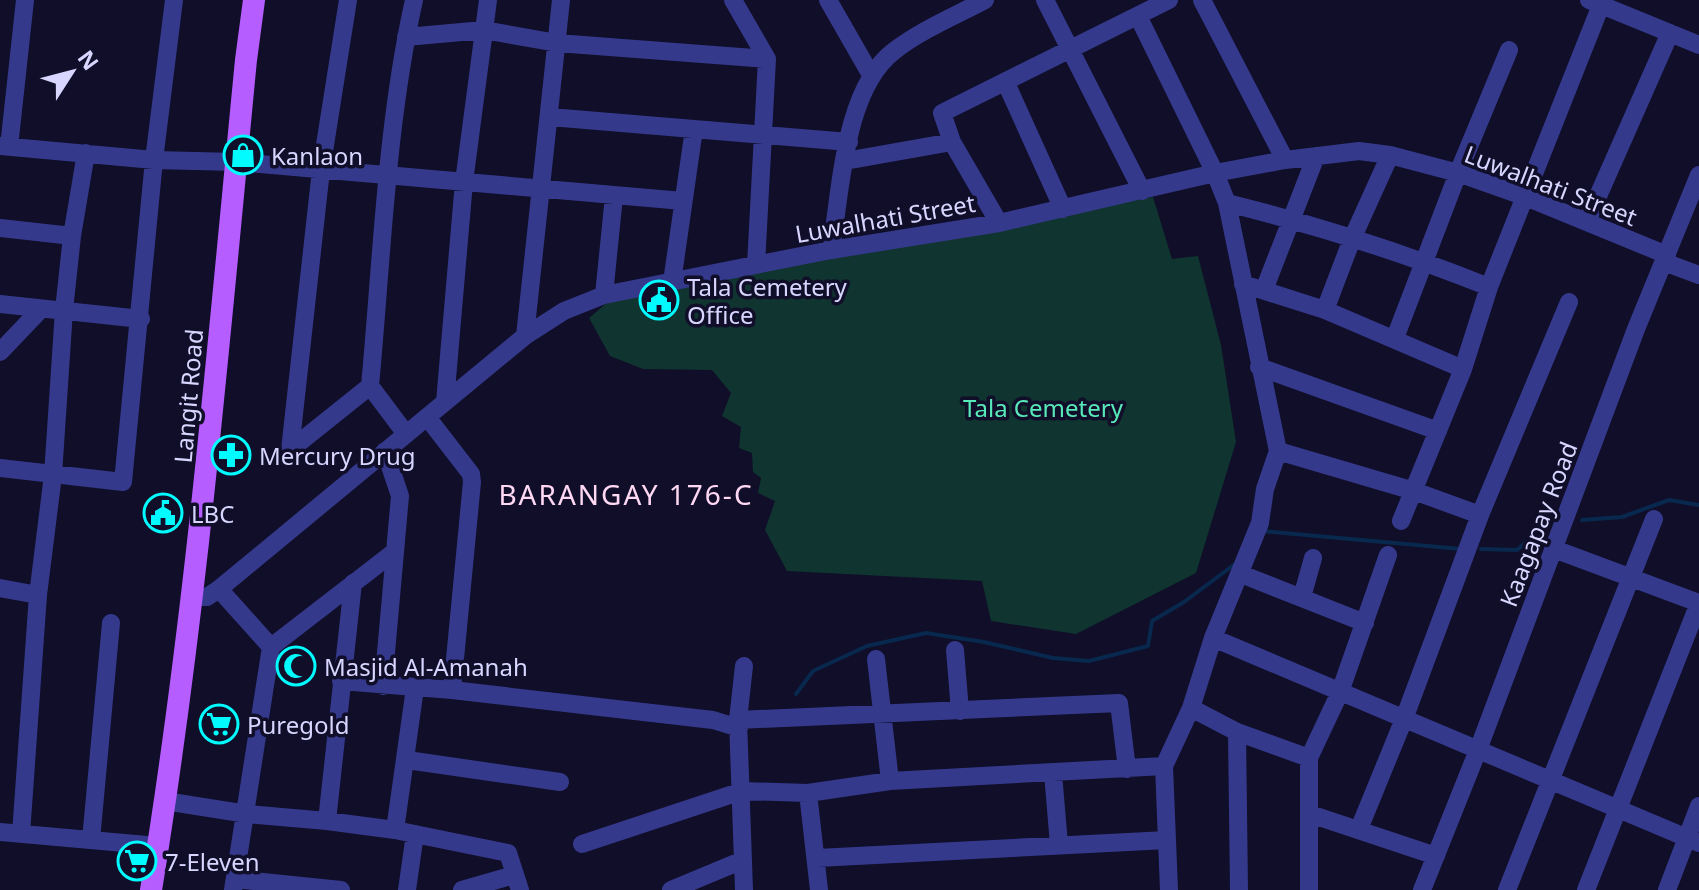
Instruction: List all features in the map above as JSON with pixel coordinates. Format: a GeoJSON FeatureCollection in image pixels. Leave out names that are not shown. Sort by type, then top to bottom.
{"type":"FeatureCollection","features":[{"type":"Feature","properties":{"kind":"main road","name":"Langit Road"},"geometry":{"type":"LineString","coordinates":[[151,890],[193,597],[254,0]]}},
{"type":"Feature","properties":{"kind":"street"},"geometry":{"type":"LineString","coordinates":[[25,0],[4,146],[154,160],[236,162],[683,201]]}},
{"type":"Feature","properties":{"kind":"street"},"geometry":{"type":"LineString","coordinates":[[0,468],[123,482],[154,160],[174,0]]}},
{"type":"Feature","properties":{"kind":"street"},"geometry":{"type":"LineString","coordinates":[[348,0],[321,170],[290,450],[370,386]]}},
{"type":"Feature","properties":{"kind":"street"},"geometry":{"type":"LineString","coordinates":[[406,434],[370,386],[389,176],[406,37],[414,0]]}},
{"type":"Feature","properties":{"kind":"street"},"geometry":{"type":"LineString","coordinates":[[445,402],[464,182],[488,0]]}},
{"type":"Feature","properties":{"kind":"street"},"geometry":{"type":"LineString","coordinates":[[525,336],[561,0]]}},
{"type":"Feature","properties":{"kind":"street"},"geometry":{"type":"LineString","coordinates":[[733,0],[767,59],[756,265]]}},
{"type":"Feature","properties":{"kind":"street"},"geometry":{"type":"LineString","coordinates":[[828,0],[871,75]]}},
{"type":"Feature","properties":{"kind":"street"},"geometry":{"type":"LineString","coordinates":[[831,250],[855,112],[871,75],[895,50],[985,0]]}},
{"type":"Feature","properties":{"kind":"street"},"geometry":{"type":"LineString","coordinates":[[1045,0],[1142,191]]}},
{"type":"Feature","properties":{"kind":"street"},"geometry":{"type":"LineString","coordinates":[[999,223],[952,142],[942,113],[1169,0]]}},
{"type":"Feature","properties":{"kind":"street"},"geometry":{"type":"LineString","coordinates":[[1202,0],[1285,160]]}},
{"type":"Feature","properties":{"kind":"street"},"geometry":{"type":"LineString","coordinates":[[1401,521],[1463,369],[1489,287],[1526,197],[1595,3],[1699,45]]}},
{"type":"Feature","properties":{"kind":"street"},"geometry":{"type":"LineString","coordinates":[[1138,16],[1227,203],[1278,451],[1265,489],[1260,523],[1213,638],[1191,708],[1164,766],[1169,890]]}},
{"type":"Feature","properties":{"kind":"street"},"geometry":{"type":"LineString","coordinates":[[406,37],[484,30],[557,43],[767,59]]}},
{"type":"Feature","properties":{"kind":"street"},"geometry":{"type":"LineString","coordinates":[[1587,221],[1670,33]]}},
{"type":"Feature","properties":{"kind":"street"},"geometry":{"type":"LineString","coordinates":[[1395,338],[1509,50]]}},
{"type":"Feature","properties":{"kind":"street"},"geometry":{"type":"LineString","coordinates":[[1006,83],[1063,209]]}},
{"type":"Feature","properties":{"kind":"street"},"geometry":{"type":"LineString","coordinates":[[550,117],[849,142]]}},
{"type":"Feature","properties":{"kind":"street"},"geometry":{"type":"LineString","coordinates":[[672,282],[694,129]]}},
{"type":"Feature","properties":{"kind":"street"},"geometry":{"type":"LineString","coordinates":[[845,161],[952,142]]}},
{"type":"Feature","properties":{"kind":"street","name":"Luwalhati Street"},"geometry":{"type":"LineString","coordinates":[[193,597],[207,597],[219,589],[525,336],[564,311],[604,295],[831,250],[999,223],[1215,173],[1359,151],[1390,155],[1458,173],[1526,197],[1587,221],[1699,275]]}},
{"type":"Feature","properties":{"kind":"street"},"geometry":{"type":"LineString","coordinates":[[21,834],[38,595],[53,475],[64,310],[86,153]]}},
{"type":"Feature","properties":{"kind":"street"},"geometry":{"type":"LineString","coordinates":[[1325,310],[1352,239],[1390,155]]}},
{"type":"Feature","properties":{"kind":"street"},"geometry":{"type":"LineString","coordinates":[[1264,290],[1316,156]]}},
{"type":"Feature","properties":{"kind":"street","name":"Kaagapay Road"},"geometry":{"type":"LineString","coordinates":[[1422,890],[1478,750],[1636,329],[1699,175]]}},
{"type":"Feature","properties":{"kind":"street"},"geometry":{"type":"LineString","coordinates":[[604,295],[614,196]]}},
{"type":"Feature","properties":{"kind":"street"},"geometry":{"type":"LineString","coordinates":[[1227,203],[1293,219],[1425,261],[1489,287]]}},
{"type":"Feature","properties":{"kind":"street"},"geometry":{"type":"LineString","coordinates":[[0,228],[72,236]]}},
{"type":"Feature","properties":{"kind":"street"},"geometry":{"type":"LineString","coordinates":[[1243,284],[1325,310],[1463,369]]}},
{"type":"Feature","properties":{"kind":"street"},"geometry":{"type":"LineString","coordinates":[[1359,829],[1404,719],[1480,515],[1569,302]]}},
{"type":"Feature","properties":{"kind":"street"},"geometry":{"type":"LineString","coordinates":[[0,304],[141,319]]}},
{"type":"Feature","properties":{"kind":"street"},"geometry":{"type":"LineString","coordinates":[[0,352],[41,309]]}},
{"type":"Feature","properties":{"kind":"street"},"geometry":{"type":"LineString","coordinates":[[1259,367],[1438,431]]}},
{"type":"Feature","properties":{"kind":"street"},"geometry":{"type":"LineString","coordinates":[[427,417],[471,474],[472,482],[452,690]]}},
{"type":"Feature","properties":{"kind":"street"},"geometry":{"type":"LineString","coordinates":[[383,686],[400,487],[385,451]]}},
{"type":"Feature","properties":{"kind":"street"},"geometry":{"type":"LineString","coordinates":[[1278,451],[1414,491],[1480,515]]}},
{"type":"Feature","properties":{"kind":"street"},"geometry":{"type":"LineString","coordinates":[[1507,890],[1654,519]]}},
{"type":"Feature","properties":{"kind":"street"},"geometry":{"type":"LineString","coordinates":[[1554,549],[1699,603],[1586,890]]}},
{"type":"Feature","properties":{"kind":"street"},"geometry":{"type":"LineString","coordinates":[[341,890],[234,884],[271,647],[394,552]]}},
{"type":"Feature","properties":{"kind":"street"},"geometry":{"type":"LineString","coordinates":[[1309,890],[1309,758],[1340,692],[1388,555]]}},
{"type":"Feature","properties":{"kind":"street"},"geometry":{"type":"LineString","coordinates":[[1302,597],[1313,558]]}},
{"type":"Feature","properties":{"kind":"street"},"geometry":{"type":"LineString","coordinates":[[1241,574],[1365,623]]}},
{"type":"Feature","properties":{"kind":"street"},"geometry":{"type":"LineString","coordinates":[[327,821],[353,583]]}},
{"type":"Feature","properties":{"kind":"street"},"geometry":{"type":"LineString","coordinates":[[0,588],[38,595]]}},
{"type":"Feature","properties":{"kind":"street"},"geometry":{"type":"LineString","coordinates":[[219,589],[271,647]]}},
{"type":"Feature","properties":{"kind":"street"},"geometry":{"type":"LineString","coordinates":[[91,840],[111,623]]}},
{"type":"Feature","properties":{"kind":"street"},"geometry":{"type":"LineString","coordinates":[[1213,638],[1693,841]]}},
{"type":"Feature","properties":{"kind":"street"},"geometry":{"type":"LineString","coordinates":[[955,650],[960,711]]}},
{"type":"Feature","properties":{"kind":"street"},"geometry":{"type":"LineString","coordinates":[[876,659],[890,781]]}},
{"type":"Feature","properties":{"kind":"street"},"geometry":{"type":"LineString","coordinates":[[744,666],[739,724],[744,890]]}},
{"type":"Feature","properties":{"kind":"street"},"geometry":{"type":"LineString","coordinates":[[341,681],[452,690],[739,724],[1119,703],[1127,769]]}},
{"type":"Feature","properties":{"kind":"street"},"geometry":{"type":"LineString","coordinates":[[395,830],[415,688]]}},
{"type":"Feature","properties":{"kind":"street"},"geometry":{"type":"LineString","coordinates":[[1191,708],[1237,732],[1309,758]]}},
{"type":"Feature","properties":{"kind":"street"},"geometry":{"type":"LineString","coordinates":[[1237,732],[1239,890]]}},
{"type":"Feature","properties":{"kind":"street"},"geometry":{"type":"LineString","coordinates":[[407,760],[560,782]]}},
{"type":"Feature","properties":{"kind":"street"},"geometry":{"type":"LineString","coordinates":[[582,844],[742,791],[808,793],[890,781],[1164,766]]}},
{"type":"Feature","properties":{"kind":"street"},"geometry":{"type":"LineString","coordinates":[[1053,773],[1059,845]]}},
{"type":"Feature","properties":{"kind":"street"},"geometry":{"type":"LineString","coordinates":[[808,793],[819,890]]}},
{"type":"Feature","properties":{"kind":"street"},"geometry":{"type":"LineString","coordinates":[[165,801],[247,814],[395,830],[511,855],[517,882],[462,890]]}},
{"type":"Feature","properties":{"kind":"street"},"geometry":{"type":"LineString","coordinates":[[1667,890],[1693,841],[1699,806]]}},
{"type":"Feature","properties":{"kind":"street"},"geometry":{"type":"LineString","coordinates":[[1310,814],[1436,856]]}},
{"type":"Feature","properties":{"kind":"street"},"geometry":{"type":"LineString","coordinates":[[0,832],[158,846]]}},
{"type":"Feature","properties":{"kind":"street"},"geometry":{"type":"LineString","coordinates":[[407,890],[415,834]]}},
{"type":"Feature","properties":{"kind":"street"},"geometry":{"type":"LineString","coordinates":[[817,858],[1167,840]]}},
{"type":"Feature","properties":{"kind":"street"},"geometry":{"type":"LineString","coordinates":[[671,890],[743,860]]}},
{"type":"Feature","properties":{"kind":"green space","name":"Tala Cemetery"},"geometry":{"type":"Polygon","coordinates":[[[1153,197],[1172,259],[1198,256],[1221,345],[1236,442],[1196,573],[1076,634],[991,621],[982,581],[787,571],[765,530],[775,501],[758,493],[761,478],[753,472],[752,453],[739,448],[741,427],[722,416],[731,393],[712,370],[643,369],[610,356],[589,318],[609,301],[1153,197]]]}},
{"type":"Feature","properties":{"kind":"waterway"},"geometry":{"type":"LineString","coordinates":[[1582,520],[1622,517],[1669,500],[1699,505]]}},
{"type":"Feature","properties":{"kind":"waterway"},"geometry":{"type":"LineString","coordinates":[[1481,549],[1517,550],[1552,519]]}},
{"type":"Feature","properties":{"kind":"waterway"},"geometry":{"type":"LineString","coordinates":[[1262,531],[1461,549]]}},
{"type":"Feature","properties":{"kind":"waterway"},"geometry":{"type":"LineString","coordinates":[[796,694],[813,671],[867,646],[926,633],[1053,658],[1089,661],[1148,646],[1152,621],[1184,602],[1235,564]]}},
{"type":"Feature","properties":{"kind":"place","name":"Kanlaon"},"geometry":{"type":"Point","coordinates":[243,155]}},
{"type":"Feature","properties":{"kind":"place","name":"Tala Cemetery Office"},"geometry":{"type":"Point","coordinates":[659,300]}},
{"type":"Feature","properties":{"kind":"place","name":"Mercury Drug"},"geometry":{"type":"Point","coordinates":[231,455]}},
{"type":"Feature","properties":{"kind":"place","name":"LBC"},"geometry":{"type":"Point","coordinates":[163,513]}},
{"type":"Feature","properties":{"kind":"place","name":"Masjid Al-Amanah"},"geometry":{"type":"Point","coordinates":[296,666]}},
{"type":"Feature","properties":{"kind":"place","name":"Puregold"},"geometry":{"type":"Point","coordinates":[219,724]}},
{"type":"Feature","properties":{"kind":"place","name":"7-Eleven"},"geometry":{"type":"Point","coordinates":[137,861]}},
{"type":"Feature","properties":{"kind":"district","name":"BARANGAY 176-C"},"geometry":{"type":"Point","coordinates":[626,494]}}]}
